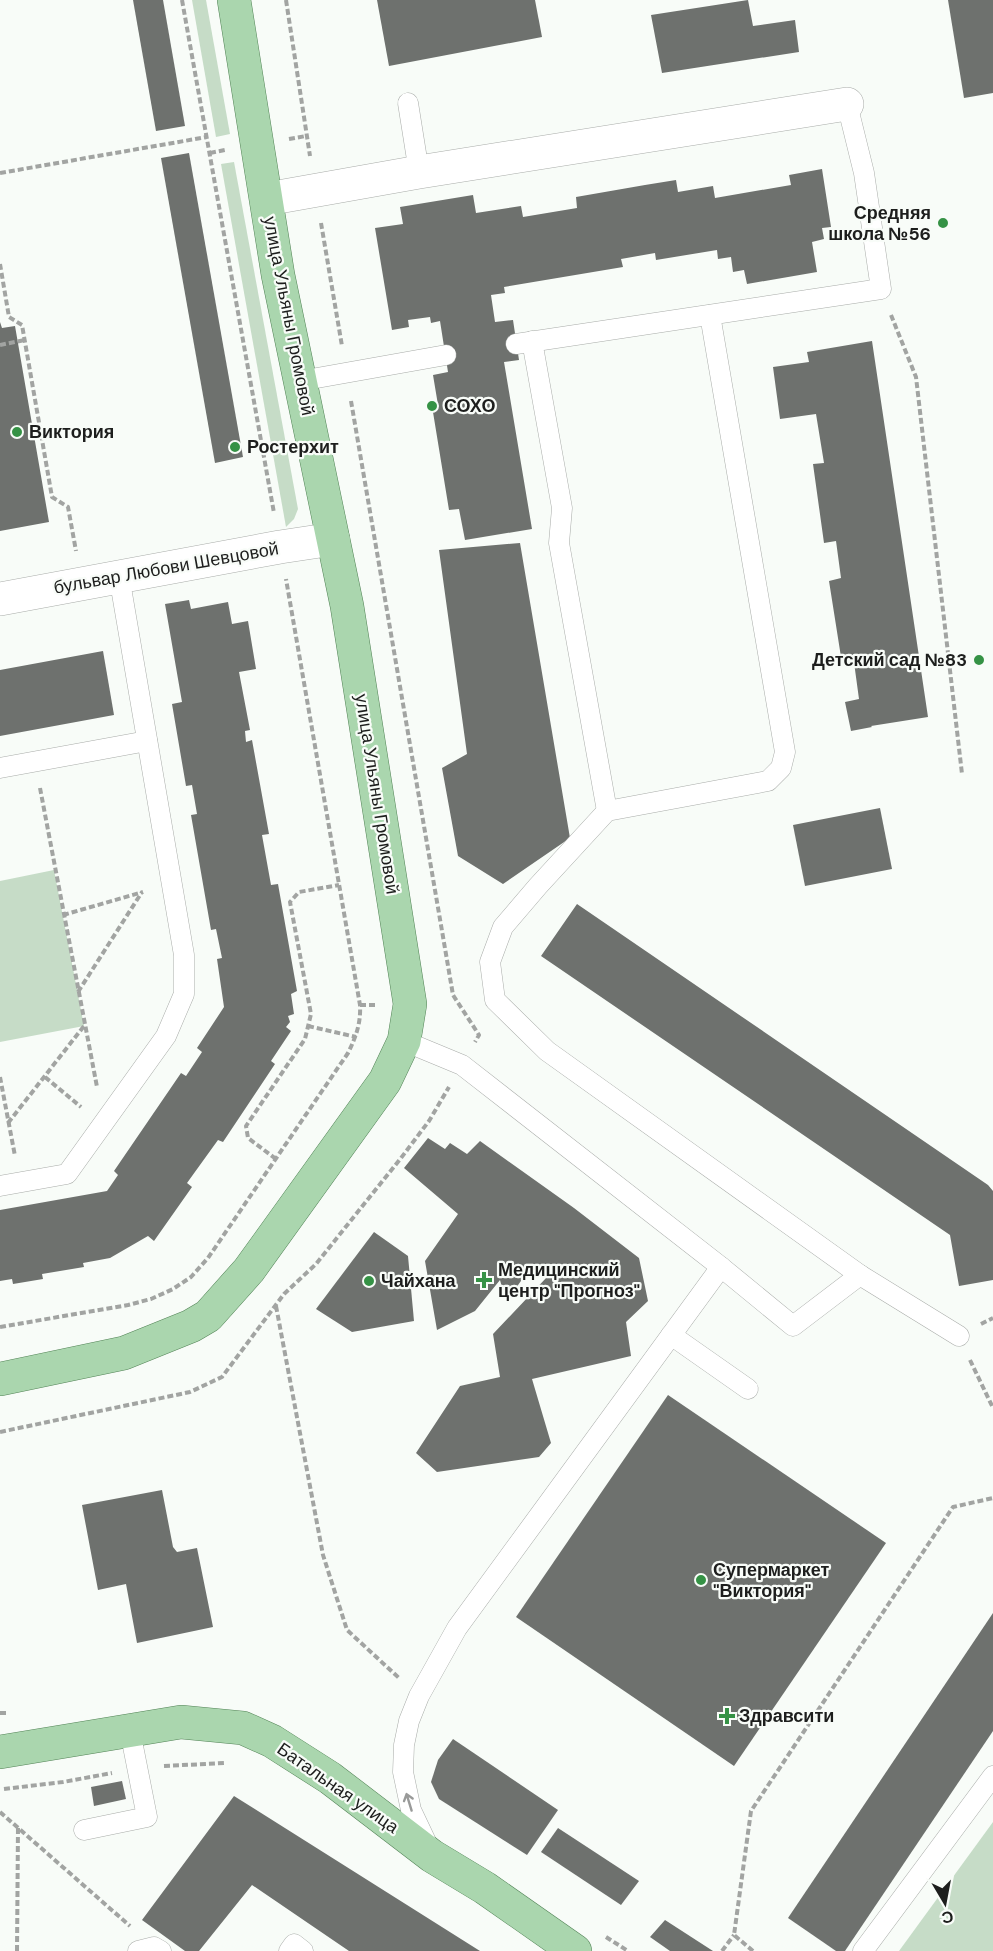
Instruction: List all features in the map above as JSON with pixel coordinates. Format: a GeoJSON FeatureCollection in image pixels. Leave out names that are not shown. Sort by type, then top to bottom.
{"type":"FeatureCollection","features":[{"type":"Feature","properties":{"kind":"main road","name":"улица Ульяны Громовой"},"geometry":{"type":"LineString","coordinates":[[0,1379],[124,1353],[190,1326],[208,1316],[249,1270],[385,1082],[404,1041],[410,1004],[347,606],[278,275],[234,0]]}},
{"type":"Feature","properties":{"kind":"main road","name":"Батальная улица"},"geometry":{"type":"LineString","coordinates":[[0,1752],[181,1722],[243,1728],[272,1742],[330,1778],[432,1856],[485,1888],[575,1951]]}},
{"type":"Feature","properties":{"kind":"street"},"geometry":{"type":"LineString","coordinates":[[267,199],[419,172],[847,104]]}},
{"type":"Feature","properties":{"kind":"street","name":"бульвар Любови Шевцовой"},"geometry":{"type":"LineString","coordinates":[[0,599],[333,539]]}},
{"type":"Feature","properties":{"kind":"lane"},"geometry":{"type":"LineString","coordinates":[[408,103],[419,172]]}},
{"type":"Feature","properties":{"kind":"lane"},"geometry":{"type":"LineString","coordinates":[[607,811],[559,543],[562,508],[524,342],[880,289],[864,172],[847,104]]}},
{"type":"Feature","properties":{"kind":"lane"},"geometry":{"type":"LineString","coordinates":[[710,315],[785,752],[781,768],[768,782],[607,811],[537,885],[503,927],[490,962],[495,1000],[547,1051],[860,1275],[959,1336]]}},
{"type":"Feature","properties":{"kind":"lane"},"geometry":{"type":"LineString","coordinates":[[300,381],[446,356]]}},
{"type":"Feature","properties":{"kind":"lane"},"geometry":{"type":"LineString","coordinates":[[0,1186],[67,1174],[166,1036],[184,994],[184,956],[119,576]]}},
{"type":"Feature","properties":{"kind":"lane"},"geometry":{"type":"LineString","coordinates":[[0,768],[147,741]]}},
{"type":"Feature","properties":{"kind":"lane"},"geometry":{"type":"LineString","coordinates":[[404,1041],[462,1065],[793,1326],[860,1275]]}},
{"type":"Feature","properties":{"kind":"lane"},"geometry":{"type":"LineString","coordinates":[[432,1856],[411,1810],[403,1772],[404,1745],[418,1696],[457,1628],[721,1267]]}},
{"type":"Feature","properties":{"kind":"lane"},"geometry":{"type":"LineString","coordinates":[[671,1335],[748,1389]]}},
{"type":"Feature","properties":{"kind":"lane"},"geometry":{"type":"LineString","coordinates":[[84,1830],[147,1817],[130,1731]]}},
{"type":"Feature","properties":{"kind":"lane"},"geometry":{"type":"LineString","coordinates":[[863,1951],[993,1776]]}},
{"type":"Feature","properties":{"kind":"lane"},"geometry":{"type":"LineString","coordinates":[[289,1951],[294,1944],[303,1951]]}},
{"type":"Feature","properties":{"kind":"path"},"geometry":{"type":"LineString","coordinates":[[0,1327],[151,1299],[173,1289],[191,1277],[208,1258],[348,1053],[361,1020],[280,547],[182,0]]}},
{"type":"Feature","properties":{"kind":"path"},"geometry":{"type":"LineString","coordinates":[[286,0],[346,372],[453,995],[479,1035],[429,1121]]}},
{"type":"Feature","properties":{"kind":"path"},"geometry":{"type":"LineString","coordinates":[[0,173],[207,136]]}},
{"type":"Feature","properties":{"kind":"path"},"geometry":{"type":"LineString","coordinates":[[0,264],[9,317],[22,325],[52,497],[68,507],[76,552]]}},
{"type":"Feature","properties":{"kind":"path"},"geometry":{"type":"LineString","coordinates":[[880,289],[916,377],[962,774]]}},
{"type":"Feature","properties":{"kind":"path"},"geometry":{"type":"LineString","coordinates":[[0,345],[25,340]]}},
{"type":"Feature","properties":{"kind":"path"},"geometry":{"type":"LineString","coordinates":[[35,761],[96,1086],[117,1104]]}},
{"type":"Feature","properties":{"kind":"path"},"geometry":{"type":"LineString","coordinates":[[276,1159],[248,1138],[246,1126],[305,1039],[308,1026],[310,1014],[290,902],[299,892],[339,885]]}},
{"type":"Feature","properties":{"kind":"path"},"geometry":{"type":"LineString","coordinates":[[63,915],[142,892],[172,887]]}},
{"type":"Feature","properties":{"kind":"path"},"geometry":{"type":"LineString","coordinates":[[78,993],[142,892]]}},
{"type":"Feature","properties":{"kind":"path"},"geometry":{"type":"LineString","coordinates":[[9,1123],[84,1026]]}},
{"type":"Feature","properties":{"kind":"path"},"geometry":{"type":"LineString","coordinates":[[308,1026],[356,1037]]}},
{"type":"Feature","properties":{"kind":"path"},"geometry":{"type":"LineString","coordinates":[[0,1077],[20,1183]]}},
{"type":"Feature","properties":{"kind":"path"},"geometry":{"type":"LineString","coordinates":[[45,1077],[103,1124]]}},
{"type":"Feature","properties":{"kind":"path"},"geometry":{"type":"LineString","coordinates":[[276,1305],[323,1555],[347,1630],[418,1696]]}},
{"type":"Feature","properties":{"kind":"path"},"geometry":{"type":"LineString","coordinates":[[959,1336],[993,1408]]}},
{"type":"Feature","properties":{"kind":"path"},"geometry":{"type":"LineString","coordinates":[[722,1951],[734,1935],[751,1811],[953,1507],[993,1498]]}},
{"type":"Feature","properties":{"kind":"path"},"geometry":{"type":"LineString","coordinates":[[0,1789],[63,1782],[152,1766],[232,1763]]}},
{"type":"Feature","properties":{"kind":"path"},"geometry":{"type":"LineString","coordinates":[[0,1812],[151,1950]]}},
{"type":"Feature","properties":{"kind":"path"},"geometry":{"type":"LineString","coordinates":[[17,1951],[18,1827]]}},
{"type":"Feature","properties":{"kind":"path"},"geometry":{"type":"LineString","coordinates":[[734,1935],[753,1951]]}},
{"type":"Feature","properties":{"kind":"green space"},"geometry":{"type":"Polygon","coordinates":[[[192,0],[206,0],[230,134],[216,137],[192,0]]]}},
{"type":"Feature","properties":{"kind":"green space"},"geometry":{"type":"Polygon","coordinates":[[[234,162],[298,509],[294,519],[286,527],[221,164],[234,162]]]}},
{"type":"Feature","properties":{"kind":"green space"},"geometry":{"type":"Polygon","coordinates":[[[54,870],[84,1026],[0,1042],[0,881],[54,870]]]}},
{"type":"Feature","properties":{"kind":"green space"},"geometry":{"type":"Polygon","coordinates":[[[993,1822],[993,1951],[899,1951],[993,1822]]]}},
{"type":"Feature","properties":{"kind":"building"},"geometry":{"type":"Polygon","coordinates":[[[133,0],[163,0],[185,126],[156,131],[133,0]]]}},
{"type":"Feature","properties":{"kind":"building"},"geometry":{"type":"Polygon","coordinates":[[[377,0],[535,0],[542,37],[389,66],[377,0]]]}},
{"type":"Feature","properties":{"kind":"building"},"geometry":{"type":"Polygon","coordinates":[[[748,0],[753,26],[795,20],[799,52],[662,73],[651,15],[748,0]]]}},
{"type":"Feature","properties":{"kind":"building"},"geometry":{"type":"Polygon","coordinates":[[[948,0],[993,0],[993,93],[964,98],[948,0]]]}},
{"type":"Feature","properties":{"kind":"building"},"geometry":{"type":"Polygon","coordinates":[[[189,153],[243,457],[215,463],[161,158],[189,153]]]}},
{"type":"Feature","properties":{"kind":"building"},"geometry":{"type":"Polygon","coordinates":[[[822,169],[831,227],[822,228],[824,239],[812,242],[817,272],[747,284],[744,270],[733,272],[731,257],[718,259],[717,250],[656,260],[655,253],[621,259],[623,267],[504,287],[505,293],[491,295],[495,322],[513,320],[519,360],[504,362],[532,529],[465,540],[459,509],[449,510],[432,406],[438,405],[433,375],[448,372],[440,321],[431,323],[430,317],[408,320],[409,327],[392,330],[375,228],[403,224],[400,207],[473,195],[476,213],[521,206],[523,217],[577,208],[576,197],[676,180],[678,192],[713,186],[715,198],[791,185],[789,175],[822,169]]]}},
{"type":"Feature","properties":{"kind":"building","name":"Виктория"},"geometry":{"type":"Polygon","coordinates":[[[0,322],[2,328],[15,326],[49,522],[0,531],[0,322]]]}},
{"type":"Feature","properties":{"kind":"building"},"geometry":{"type":"Polygon","coordinates":[[[872,341],[928,717],[851,731],[845,702],[859,699],[853,655],[841,657],[829,581],[841,578],[836,541],[824,543],[813,464],[824,463],[816,414],[780,419],[773,367],[809,362],[807,352],[872,341]]]}},
{"type":"Feature","properties":{"kind":"building"},"geometry":{"type":"Polygon","coordinates":[[[520,543],[570,838],[503,884],[458,856],[442,768],[467,754],[439,550],[520,543]]]}},
{"type":"Feature","properties":{"kind":"building"},"geometry":{"type":"Polygon","coordinates":[[[189,600],[191,609],[228,602],[232,624],[248,621],[256,669],[239,672],[250,730],[245,731],[246,742],[252,740],[269,834],[262,835],[271,885],[278,884],[297,991],[291,994],[294,1014],[288,1016],[290,1022],[286,1027],[291,1031],[271,1061],[275,1064],[223,1142],[218,1140],[187,1183],[192,1187],[154,1241],[148,1236],[110,1258],[83,1263],[84,1267],[42,1274],[43,1279],[13,1284],[12,1279],[0,1281],[0,1210],[107,1191],[118,1175],[114,1171],[181,1073],[186,1076],[202,1052],[197,1048],[224,1007],[217,959],[222,958],[216,929],[211,930],[191,815],[197,814],[192,785],[186,786],[172,704],[182,702],[165,604],[189,600]]]}},
{"type":"Feature","properties":{"kind":"building"},"geometry":{"type":"Polygon","coordinates":[[[103,651],[114,715],[0,736],[0,670],[103,651]]]}},
{"type":"Feature","properties":{"kind":"building"},"geometry":{"type":"Polygon","coordinates":[[[880,808],[892,869],[805,886],[793,825],[880,808]]]}},
{"type":"Feature","properties":{"kind":"building"},"geometry":{"type":"Polygon","coordinates":[[[577,904],[988,1185],[993,1191],[993,1280],[959,1286],[950,1235],[541,956],[577,904]]]}},
{"type":"Feature","properties":{"kind":"building"},"geometry":{"type":"Polygon","coordinates":[[[428,1138],[445,1149],[450,1143],[467,1154],[480,1141],[639,1258],[648,1301],[626,1322],[631,1356],[532,1379],[551,1443],[539,1457],[437,1472],[416,1453],[460,1386],[500,1377],[493,1334],[547,1277],[533,1264],[506,1302],[500,1280],[475,1311],[437,1330],[425,1261],[458,1214],[404,1168],[428,1138]]]}},
{"type":"Feature","properties":{"kind":"building"},"geometry":{"type":"Polygon","coordinates":[[[374,1232],[408,1256],[414,1321],[352,1332],[316,1309],[374,1232]]]}},
{"type":"Feature","properties":{"kind":"building","name":"Супермаркет \"Виктория\""},"geometry":{"type":"Polygon","coordinates":[[[668,1395],[886,1543],[734,1766],[516,1617],[668,1395]]]}},
{"type":"Feature","properties":{"kind":"building"},"geometry":{"type":"Polygon","coordinates":[[[162,1490],[173,1547],[177,1552],[197,1548],[213,1627],[137,1643],[126,1584],[98,1590],[82,1505],[162,1490]]]}},
{"type":"Feature","properties":{"kind":"building"},"geometry":{"type":"Polygon","coordinates":[[[993,1613],[993,1731],[845,1951],[836,1951],[788,1918],[993,1613]]]}},
{"type":"Feature","properties":{"kind":"building"},"geometry":{"type":"Polygon","coordinates":[[[453,1739],[558,1810],[527,1855],[439,1799],[431,1782],[438,1760],[453,1739]]]}},
{"type":"Feature","properties":{"kind":"building"},"geometry":{"type":"Polygon","coordinates":[[[122,1781],[126,1799],[94,1806],[91,1787],[122,1781]]]}},
{"type":"Feature","properties":{"kind":"building"},"geometry":{"type":"Polygon","coordinates":[[[234,1796],[480,1951],[349,1951],[252,1885],[199,1951],[185,1951],[142,1920],[234,1796]]]}},
{"type":"Feature","properties":{"kind":"building"},"geometry":{"type":"Polygon","coordinates":[[[558,1828],[639,1881],[621,1905],[541,1852],[558,1828]]]}},
{"type":"Feature","properties":{"kind":"building"},"geometry":{"type":"Polygon","coordinates":[[[665,1920],[713,1951],[670,1951],[650,1937],[665,1920]]]}},
{"type":"Feature","properties":{"kind":"place","name":"Средняя школа №56"},"geometry":{"type":"Point","coordinates":[943,223]}},
{"type":"Feature","properties":{"kind":"place","name":"СОХО"},"geometry":{"type":"Point","coordinates":[432,406]}},
{"type":"Feature","properties":{"kind":"place","name":"Виктория"},"geometry":{"type":"Point","coordinates":[17,432]}},
{"type":"Feature","properties":{"kind":"place","name":"Ростерхит"},"geometry":{"type":"Point","coordinates":[235,447]}},
{"type":"Feature","properties":{"kind":"place","name":"Детский сад №83"},"geometry":{"type":"Point","coordinates":[979,660]}},
{"type":"Feature","properties":{"kind":"place","name":"Медицинский центр \"Прогноз\""},"geometry":{"type":"Point","coordinates":[484,1280]}},
{"type":"Feature","properties":{"kind":"place","name":"Чайхана"},"geometry":{"type":"Point","coordinates":[369,1281]}},
{"type":"Feature","properties":{"kind":"place","name":"Супермаркет \"Виктория\""},"geometry":{"type":"Point","coordinates":[701,1580]}},
{"type":"Feature","properties":{"kind":"place","name":"Здравсити"},"geometry":{"type":"Point","coordinates":[727,1716]}}]}
